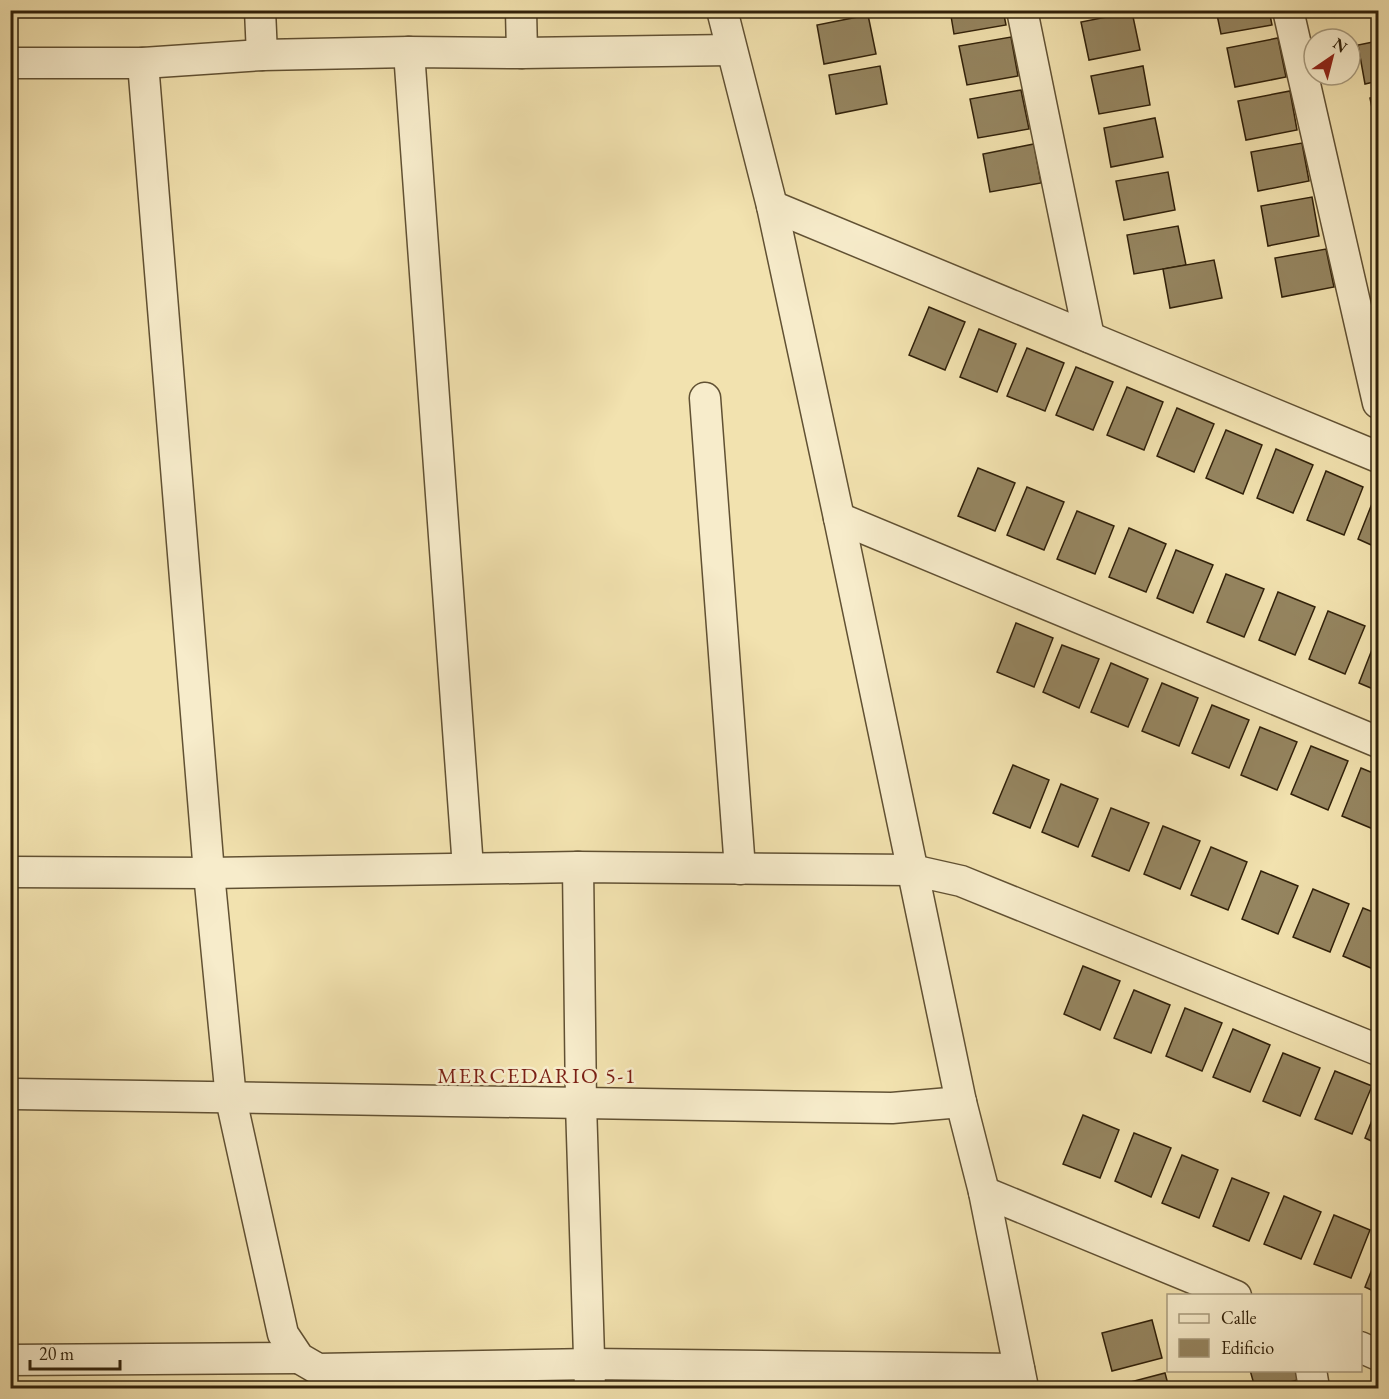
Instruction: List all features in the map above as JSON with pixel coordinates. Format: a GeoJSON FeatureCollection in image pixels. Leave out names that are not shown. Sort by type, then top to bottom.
{"type":"FeatureCollection","features":[{"type":"Feature","properties":{"kind":"street"},"geometry":{"type":"LineString","coordinates":[[260,10],[262,55]]}},
{"type":"Feature","properties":{"kind":"street"},"geometry":{"type":"LineString","coordinates":[[521,10],[522,53]]}},
{"type":"Feature","properties":{"kind":"street"},"geometry":{"type":"LineString","coordinates":[[143,63],[209,873],[231,1099],[283,1334],[300,1358],[318,1369],[591,1376],[1021,1379],[984,1192],[961,1102],[771,206],[722,10]]}},
{"type":"Feature","properties":{"kind":"street"},"geometry":{"type":"LineString","coordinates":[[1022,10],[1089,337]]}},
{"type":"Feature","properties":{"kind":"street"},"geometry":{"type":"LineString","coordinates":[[1288,10],[1378,403]]}},
{"type":"Feature","properties":{"kind":"street"},"geometry":{"type":"LineString","coordinates":[[10,63],[143,63],[262,55],[410,52],[731,50]]}},
{"type":"Feature","properties":{"kind":"street"},"geometry":{"type":"LineString","coordinates":[[410,52],[468,868]]}},
{"type":"Feature","properties":{"kind":"street"},"geometry":{"type":"LineString","coordinates":[[771,206],[1378,457]]}},
{"type":"Feature","properties":{"kind":"street"},"geometry":{"type":"LineString","coordinates":[[705,398],[740,869]]}},
{"type":"Feature","properties":{"kind":"street"},"geometry":{"type":"LineString","coordinates":[[839,518],[1378,742]]}},
{"type":"Feature","properties":{"kind":"street"},"geometry":{"type":"LineString","coordinates":[[578,867],[581,1104],[591,1376]]}},
{"type":"Feature","properties":{"kind":"street"},"geometry":{"type":"LineString","coordinates":[[10,872],[209,873],[578,867],[912,870],[961,882],[1378,1050]]}},
{"type":"Feature","properties":{"kind":"street"},"geometry":{"type":"LineString","coordinates":[[15,1094],[892,1108],[961,1102]]}},
{"type":"Feature","properties":{"kind":"street"},"geometry":{"type":"LineString","coordinates":[[984,1192],[1231,1294]]}},
{"type":"Feature","properties":{"kind":"street"},"geometry":{"type":"LineString","coordinates":[[1362,1348],[1378,1355]]}},
{"type":"Feature","properties":{"kind":"street"},"geometry":{"type":"LineString","coordinates":[[10,1360],[300,1358]]}},
{"type":"Feature","properties":{"kind":"street"},"geometry":{"type":"LineString","coordinates":[[1311,1372],[1314,1389]]}},
{"type":"Feature","properties":{"kind":"building"},"geometry":{"type":"Polygon","coordinates":[[[950,10],[1003,10],[1006,25],[954,34],[950,10]]]}},
{"type":"Feature","properties":{"kind":"building"},"geometry":{"type":"Polygon","coordinates":[[[1216,10],[1269,10],[1272,25],[1221,34],[1216,10]]]}},
{"type":"Feature","properties":{"kind":"building"},"geometry":{"type":"Polygon","coordinates":[[[1132,12],[1140,50],[1089,60],[1081,22],[1132,12]]]}},
{"type":"Feature","properties":{"kind":"building"},"geometry":{"type":"Polygon","coordinates":[[[868,15],[876,54],[824,64],[817,25],[868,15]]]}},
{"type":"Feature","properties":{"kind":"building"},"geometry":{"type":"Polygon","coordinates":[[[1011,37],[1018,76],[967,85],[959,46],[1011,37]]]}},
{"type":"Feature","properties":{"kind":"building"},"geometry":{"type":"Polygon","coordinates":[[[1278,38],[1286,77],[1235,87],[1227,48],[1278,38]]]}},
{"type":"Feature","properties":{"kind":"building"},"geometry":{"type":"Polygon","coordinates":[[[1378,41],[1378,81],[1365,84],[1362,44],[1378,41]]]}},
{"type":"Feature","properties":{"kind":"building"},"geometry":{"type":"Polygon","coordinates":[[[880,66],[887,104],[836,114],[829,75],[880,66]]]}},
{"type":"Feature","properties":{"kind":"building"},"geometry":{"type":"Polygon","coordinates":[[[1143,66],[1150,105],[1099,114],[1091,76],[1143,66]]]}},
{"type":"Feature","properties":{"kind":"building"},"geometry":{"type":"Polygon","coordinates":[[[1021,90],[1029,129],[978,138],[970,99],[1021,90]]]}},
{"type":"Feature","properties":{"kind":"building"},"geometry":{"type":"Polygon","coordinates":[[[1290,91],[1297,130],[1246,140],[1238,101],[1290,91]]]}},
{"type":"Feature","properties":{"kind":"building"},"geometry":{"type":"Polygon","coordinates":[[[1378,96],[1378,137],[1370,98],[1378,96]]]}},
{"type":"Feature","properties":{"kind":"building"},"geometry":{"type":"Polygon","coordinates":[[[1155,118],[1163,157],[1111,167],[1104,128],[1155,118]]]}},
{"type":"Feature","properties":{"kind":"building"},"geometry":{"type":"Polygon","coordinates":[[[1302,143],[1309,181],[1258,191],[1251,152],[1302,143]]]}},
{"type":"Feature","properties":{"kind":"building"},"geometry":{"type":"Polygon","coordinates":[[[1034,144],[1041,183],[990,192],[983,154],[1034,144]]]}},
{"type":"Feature","properties":{"kind":"building"},"geometry":{"type":"Polygon","coordinates":[[[1168,172],[1175,210],[1124,220],[1116,181],[1168,172]]]}},
{"type":"Feature","properties":{"kind":"building"},"geometry":{"type":"Polygon","coordinates":[[[1312,197],[1319,236],[1268,246],[1261,206],[1312,197]]]}},
{"type":"Feature","properties":{"kind":"building"},"geometry":{"type":"Polygon","coordinates":[[[1178,226],[1186,265],[1134,274],[1127,235],[1178,226]]]}},
{"type":"Feature","properties":{"kind":"building"},"geometry":{"type":"Polygon","coordinates":[[[1326,249],[1334,287],[1282,297],[1275,258],[1326,249]]]}},
{"type":"Feature","properties":{"kind":"building"},"geometry":{"type":"Polygon","coordinates":[[[1214,260],[1222,298],[1170,308],[1163,269],[1214,260]]]}},
{"type":"Feature","properties":{"kind":"building"},"geometry":{"type":"Polygon","coordinates":[[[929,307],[965,322],[945,370],[909,355],[929,307]]]}},
{"type":"Feature","properties":{"kind":"building"},"geometry":{"type":"Polygon","coordinates":[[[979,329],[1016,344],[997,392],[960,377],[979,329]]]}},
{"type":"Feature","properties":{"kind":"building"},"geometry":{"type":"Polygon","coordinates":[[[1027,348],[1064,363],[1045,411],[1007,396],[1027,348]]]}},
{"type":"Feature","properties":{"kind":"building"},"geometry":{"type":"Polygon","coordinates":[[[1076,367],[1113,382],[1093,430],[1056,415],[1076,367]]]}},
{"type":"Feature","properties":{"kind":"building"},"geometry":{"type":"Polygon","coordinates":[[[1127,387],[1163,402],[1144,450],[1107,435],[1127,387]]]}},
{"type":"Feature","properties":{"kind":"building"},"geometry":{"type":"Polygon","coordinates":[[[1177,408],[1214,424],[1194,472],[1157,456],[1177,408]]]}},
{"type":"Feature","properties":{"kind":"building"},"geometry":{"type":"Polygon","coordinates":[[[1226,430],[1262,445],[1243,494],[1206,478],[1226,430]]]}},
{"type":"Feature","properties":{"kind":"building"},"geometry":{"type":"Polygon","coordinates":[[[1276,449],[1313,465],[1293,513],[1257,498],[1276,449]]]}},
{"type":"Feature","properties":{"kind":"building"},"geometry":{"type":"Polygon","coordinates":[[[978,468],[1015,483],[995,531],[958,516],[978,468]]]}},
{"type":"Feature","properties":{"kind":"building"},"geometry":{"type":"Polygon","coordinates":[[[1326,471],[1363,487],[1344,535],[1307,520],[1326,471]]]}},
{"type":"Feature","properties":{"kind":"building"},"geometry":{"type":"Polygon","coordinates":[[[1027,487],[1064,502],[1044,550],[1007,535],[1027,487]]]}},
{"type":"Feature","properties":{"kind":"building"},"geometry":{"type":"Polygon","coordinates":[[[1378,491],[1378,548],[1358,539],[1378,491]]]}},
{"type":"Feature","properties":{"kind":"building"},"geometry":{"type":"Polygon","coordinates":[[[1077,511],[1114,526],[1095,574],[1057,559],[1077,511]]]}},
{"type":"Feature","properties":{"kind":"building"},"geometry":{"type":"Polygon","coordinates":[[[1129,528],[1166,544],[1146,592],[1109,577],[1129,528]]]}},
{"type":"Feature","properties":{"kind":"building"},"geometry":{"type":"Polygon","coordinates":[[[1176,550],[1213,565],[1193,613],[1157,598],[1176,550]]]}},
{"type":"Feature","properties":{"kind":"building"},"geometry":{"type":"Polygon","coordinates":[[[1226,574],[1264,589],[1244,637],[1207,622],[1226,574]]]}},
{"type":"Feature","properties":{"kind":"building"},"geometry":{"type":"Polygon","coordinates":[[[1278,592],[1315,607],[1295,655],[1259,640],[1278,592]]]}},
{"type":"Feature","properties":{"kind":"building"},"geometry":{"type":"Polygon","coordinates":[[[1328,611],[1365,626],[1345,674],[1309,659],[1328,611]]]}},
{"type":"Feature","properties":{"kind":"building"},"geometry":{"type":"Polygon","coordinates":[[[1016,623],[1053,638],[1034,687],[997,672],[1016,623]]]}},
{"type":"Feature","properties":{"kind":"building"},"geometry":{"type":"Polygon","coordinates":[[[1378,634],[1378,691],[1359,683],[1378,634]]]}},
{"type":"Feature","properties":{"kind":"building"},"geometry":{"type":"Polygon","coordinates":[[[1062,645],[1099,659],[1079,708],[1043,692],[1062,645]]]}},
{"type":"Feature","properties":{"kind":"building"},"geometry":{"type":"Polygon","coordinates":[[[1111,663],[1148,679],[1128,727],[1091,712],[1111,663]]]}},
{"type":"Feature","properties":{"kind":"building"},"geometry":{"type":"Polygon","coordinates":[[[1162,683],[1198,698],[1179,746],[1142,731],[1162,683]]]}},
{"type":"Feature","properties":{"kind":"building"},"geometry":{"type":"Polygon","coordinates":[[[1212,705],[1249,720],[1229,768],[1192,753],[1212,705]]]}},
{"type":"Feature","properties":{"kind":"building"},"geometry":{"type":"Polygon","coordinates":[[[1260,727],[1297,742],[1277,790],[1241,775],[1260,727]]]}},
{"type":"Feature","properties":{"kind":"building"},"geometry":{"type":"Polygon","coordinates":[[[1311,746],[1348,761],[1328,810],[1291,794],[1311,746]]]}},
{"type":"Feature","properties":{"kind":"building"},"geometry":{"type":"Polygon","coordinates":[[[1013,765],[1049,780],[1030,828],[993,813],[1013,765]]]}},
{"type":"Feature","properties":{"kind":"building"},"geometry":{"type":"Polygon","coordinates":[[[1361,768],[1378,775],[1378,831],[1342,816],[1361,768]]]}},
{"type":"Feature","properties":{"kind":"building"},"geometry":{"type":"Polygon","coordinates":[[[1061,784],[1098,799],[1078,847],[1042,832],[1061,784]]]}},
{"type":"Feature","properties":{"kind":"building"},"geometry":{"type":"Polygon","coordinates":[[[1111,808],[1149,823],[1129,871],[1092,856],[1111,808]]]}},
{"type":"Feature","properties":{"kind":"building"},"geometry":{"type":"Polygon","coordinates":[[[1163,826],[1200,841],[1180,889],[1144,874],[1163,826]]]}},
{"type":"Feature","properties":{"kind":"building"},"geometry":{"type":"Polygon","coordinates":[[[1211,847],[1247,862],[1228,910],[1191,895],[1211,847]]]}},
{"type":"Feature","properties":{"kind":"building"},"geometry":{"type":"Polygon","coordinates":[[[1261,871],[1298,886],[1278,934],[1242,919],[1261,871]]]}},
{"type":"Feature","properties":{"kind":"building"},"geometry":{"type":"Polygon","coordinates":[[[1313,889],[1349,904],[1330,952],[1293,937],[1313,889]]]}},
{"type":"Feature","properties":{"kind":"building"},"geometry":{"type":"Polygon","coordinates":[[[1363,908],[1378,914],[1378,971],[1343,956],[1363,908]]]}},
{"type":"Feature","properties":{"kind":"building"},"geometry":{"type":"Polygon","coordinates":[[[1083,966],[1120,981],[1100,1030],[1064,1014],[1083,966]]]}},
{"type":"Feature","properties":{"kind":"building"},"geometry":{"type":"Polygon","coordinates":[[[1134,990],[1170,1005],[1151,1053],[1114,1038],[1134,990]]]}},
{"type":"Feature","properties":{"kind":"building"},"geometry":{"type":"Polygon","coordinates":[[[1185,1008],[1222,1023],[1202,1071],[1166,1056],[1185,1008]]]}},
{"type":"Feature","properties":{"kind":"building"},"geometry":{"type":"Polygon","coordinates":[[[1233,1029],[1270,1045],[1250,1092],[1213,1077],[1233,1029]]]}},
{"type":"Feature","properties":{"kind":"building"},"geometry":{"type":"Polygon","coordinates":[[[1283,1053],[1320,1068],[1300,1116],[1263,1101],[1283,1053]]]}},
{"type":"Feature","properties":{"kind":"building"},"geometry":{"type":"Polygon","coordinates":[[[1335,1071],[1372,1086],[1352,1134],[1315,1119],[1335,1071]]]}},
{"type":"Feature","properties":{"kind":"building"},"geometry":{"type":"Polygon","coordinates":[[[1378,1105],[1378,1144],[1365,1138],[1378,1105]]]}},
{"type":"Feature","properties":{"kind":"building"},"geometry":{"type":"Polygon","coordinates":[[[1083,1115],[1119,1130],[1100,1178],[1063,1164],[1083,1115]]]}},
{"type":"Feature","properties":{"kind":"building"},"geometry":{"type":"Polygon","coordinates":[[[1134,1133],[1171,1148],[1151,1197],[1115,1181],[1134,1133]]]}},
{"type":"Feature","properties":{"kind":"building"},"geometry":{"type":"Polygon","coordinates":[[[1182,1155],[1218,1170],[1199,1218],[1162,1203],[1182,1155]]]}},
{"type":"Feature","properties":{"kind":"building"},"geometry":{"type":"Polygon","coordinates":[[[1232,1178],[1269,1193],[1249,1241],[1213,1226],[1232,1178]]]}},
{"type":"Feature","properties":{"kind":"building"},"geometry":{"type":"Polygon","coordinates":[[[1284,1196],[1321,1212],[1301,1259],[1264,1244],[1284,1196]]]}},
{"type":"Feature","properties":{"kind":"building"},"geometry":{"type":"Polygon","coordinates":[[[1334,1215],[1370,1230],[1351,1278],[1314,1264],[1334,1215]]]}},
{"type":"Feature","properties":{"kind":"building"},"geometry":{"type":"Polygon","coordinates":[[[1378,1254],[1378,1293],[1365,1287],[1378,1254]]]}},
{"type":"Feature","properties":{"kind":"building"},"geometry":{"type":"Polygon","coordinates":[[[1152,1320],[1162,1358],[1112,1371],[1102,1333],[1152,1320]]]}},
{"type":"Feature","properties":{"kind":"building"},"geometry":{"type":"Polygon","coordinates":[[[1251,1372],[1304,1372],[1306,1378],[1265,1388],[1255,1388],[1251,1372]]]}},
{"type":"Feature","properties":{"kind":"building"},"geometry":{"type":"Polygon","coordinates":[[[1165,1373],[1169,1388],[1115,1388],[1115,1386],[1165,1373]]]}},
{"type":"Feature","properties":{"kind":"district","name":"MERCEDARIO 5-1"},"geometry":{"type":"Point","coordinates":[537,1075]}}]}
